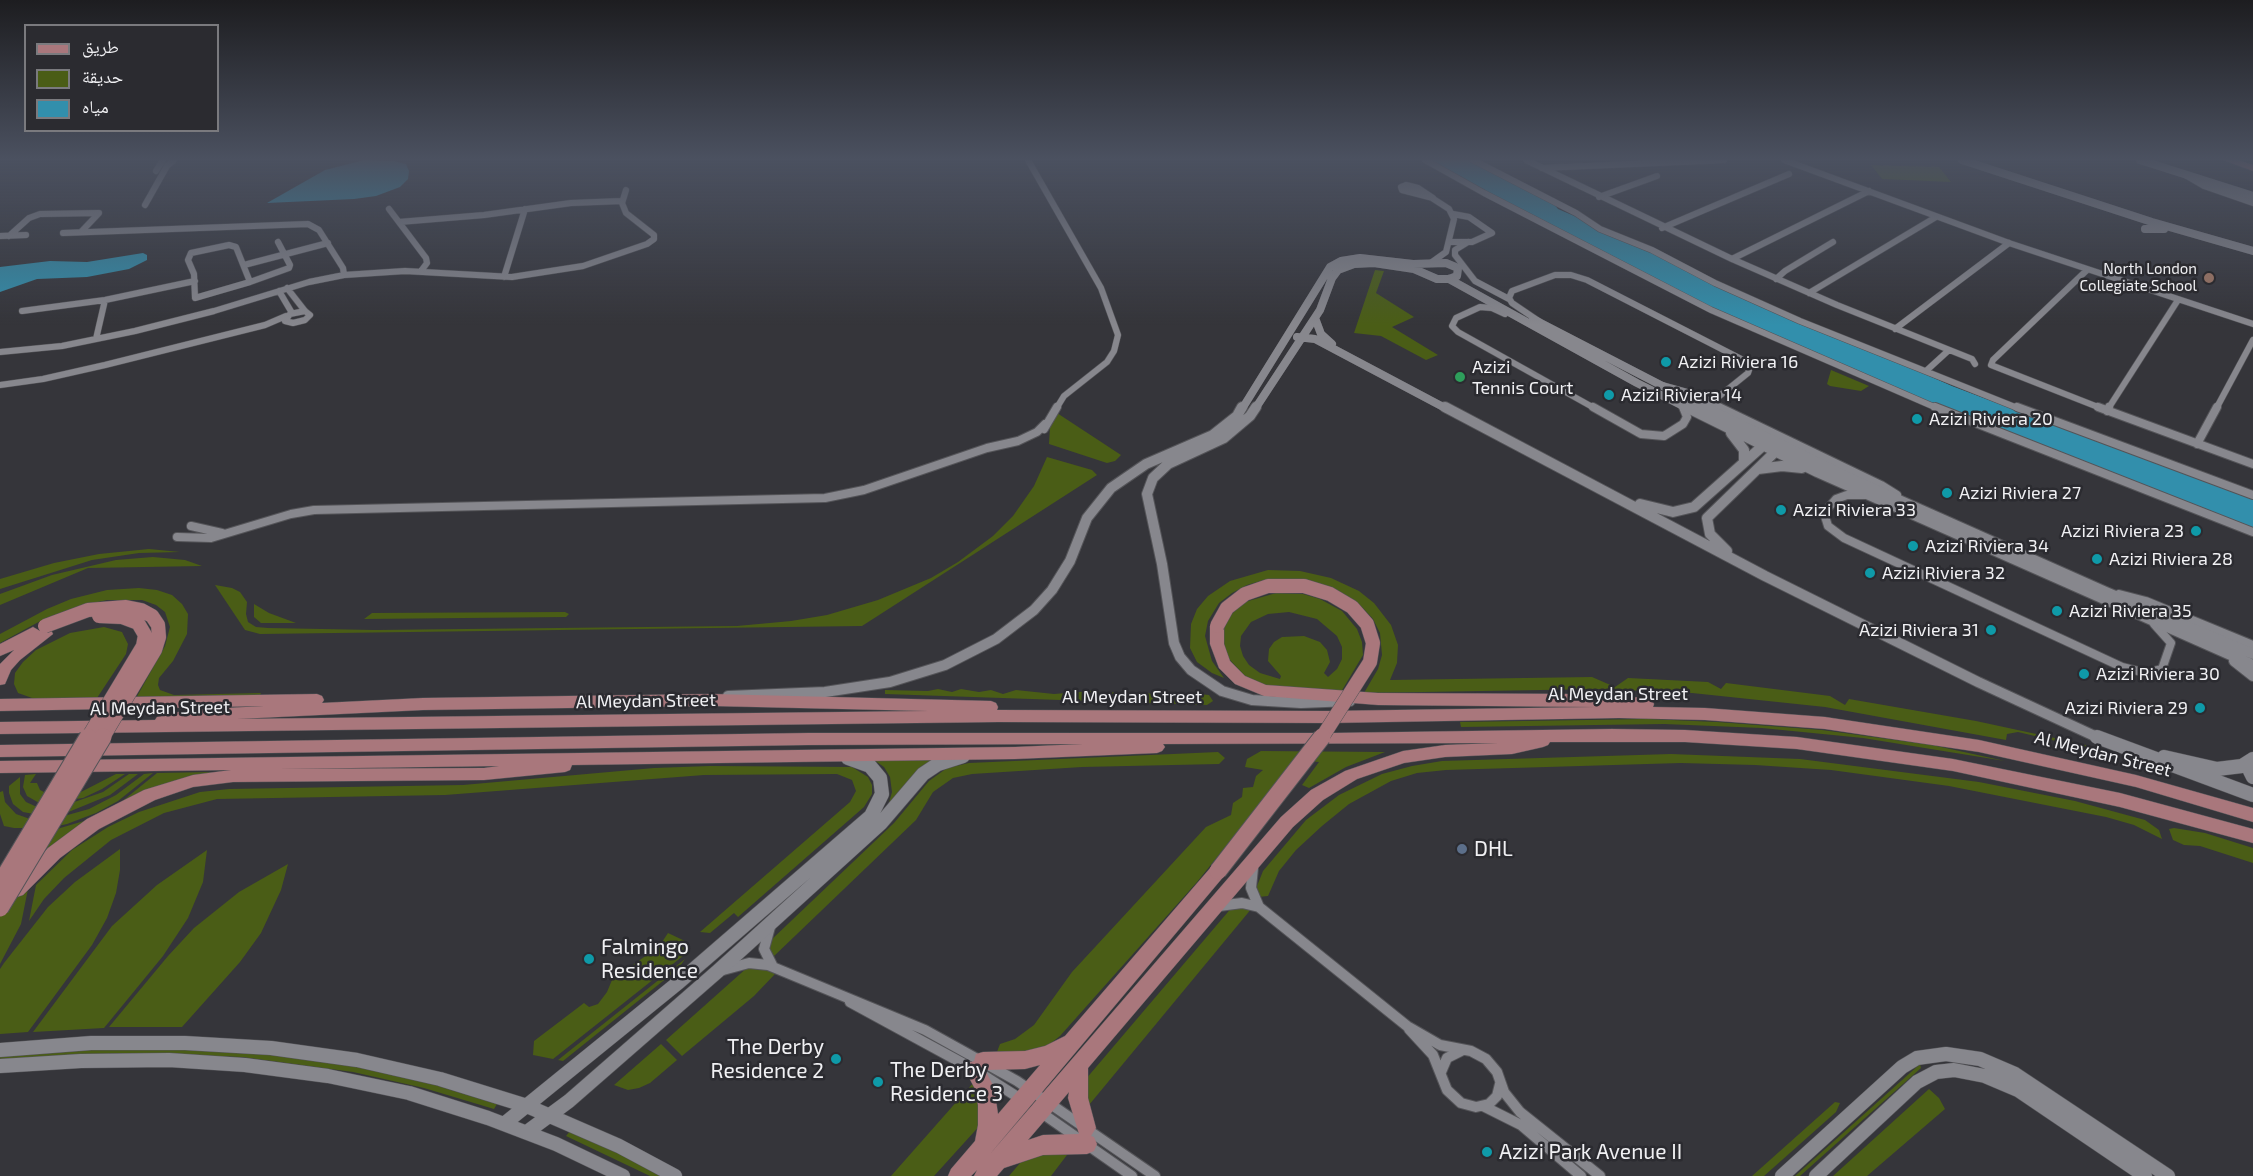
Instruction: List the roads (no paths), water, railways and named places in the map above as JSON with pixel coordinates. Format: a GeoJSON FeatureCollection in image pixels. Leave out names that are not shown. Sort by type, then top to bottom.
{"type":"FeatureCollection","features":[{"type":"Feature","properties":{"kind":"main road"},"geometry":{"type":"LineString","coordinates":[[988,1161],[1035,1101],[1070,1043],[1218,871],[1283,790],[1332,724],[1371,662],[1373,644],[1367,624],[1352,607],[1322,590],[1295,585],[1268,586],[1245,594],[1227,608],[1217,626],[1217,644],[1221,657],[1234,675],[1248,684],[1272,691],[1378,699],[1598,700],[1662,706],[1705,714]]}},
{"type":"Feature","properties":{"kind":"main road"},"geometry":{"type":"LineString","coordinates":[[0,651],[88,610],[126,607],[141,610],[152,616],[158,625],[159,637],[155,650],[0,909]]}},
{"type":"Feature","properties":{"kind":"main road"},"geometry":{"type":"LineString","coordinates":[[0,680],[5,668],[15,656],[46,630],[107,616],[134,620],[141,627],[144,635],[140,651],[0,884]]}},
{"type":"Feature","properties":{"kind":"main road"},"geometry":{"type":"LineString","coordinates":[[0,691],[7,705],[396,698],[423,704]]}},
{"type":"Feature","properties":{"kind":"main road"},"geometry":{"type":"LineString","coordinates":[[131,728],[190,716],[423,704],[713,700],[1058,710],[1112,716]]}},
{"type":"Feature","properties":{"kind":"main road","name":"Al Meydan Street"},"geometry":{"type":"LineString","coordinates":[[0,728],[844,718],[1395,716],[1608,712],[1705,714],[1843,725],[1978,746],[2136,781],[2253,815]]}},
{"type":"Feature","properties":{"kind":"main road"},"geometry":{"type":"LineString","coordinates":[[0,751],[210,750],[819,739],[1288,739],[1648,735],[1722,738],[1874,752],[1953,765],[2066,787],[2253,836]]}},
{"type":"Feature","properties":{"kind":"main road"},"geometry":{"type":"LineString","coordinates":[[1035,1101],[1079,1064],[1256,859],[1306,804],[1327,788],[1363,769],[1416,754],[1512,748],[1533,745],[1556,736]]}},
{"type":"Feature","properties":{"kind":"main road"},"geometry":{"type":"LineString","coordinates":[[0,767],[971,753],[1223,745],[1288,739]]}},
{"type":"Feature","properties":{"kind":"main road"},"geometry":{"type":"LineString","coordinates":[[0,909],[42,863],[93,824],[136,801],[179,785],[207,778],[484,774],[639,757]]}},
{"type":"Feature","properties":{"kind":"main road"},"geometry":{"type":"LineString","coordinates":[[988,1161],[988,1105],[979,1066],[1025,1060],[1048,1054],[1070,1043]]}},
{"type":"Feature","properties":{"kind":"main road"},"geometry":{"type":"LineString","coordinates":[[958,1176],[988,1161],[1019,1151],[1086,1136],[1078,1098],[1079,1064]]}},
{"type":"Feature","properties":{"kind":"street"},"geometry":{"type":"LineString","coordinates":[[9,236],[29,218],[38,215]]}},
{"type":"Feature","properties":{"kind":"street"},"geometry":{"type":"LineString","coordinates":[[81,232],[97,215]]}},
{"type":"Feature","properties":{"kind":"street"},"geometry":{"type":"LineString","coordinates":[[394,215],[426,258],[427,263],[421,271]]}},
{"type":"Feature","properties":{"kind":"street"},"geometry":{"type":"LineString","coordinates":[[399,222],[485,215]]}},
{"type":"Feature","properties":{"kind":"street"},"geometry":{"type":"LineString","coordinates":[[504,277],[523,215]]}},
{"type":"Feature","properties":{"kind":"street"},"geometry":{"type":"LineString","coordinates":[[0,352],[43,349],[96,339],[197,316],[287,288],[344,274],[421,271],[504,277],[572,269],[652,242],[654,235],[627,215]]}},
{"type":"Feature","properties":{"kind":"street"},"geometry":{"type":"LineString","coordinates":[[177,537],[206,538],[291,514],[321,509],[534,507],[825,498],[880,485],[976,452],[995,451],[1023,445],[1039,436],[1064,396],[1107,362],[1116,346],[1118,335],[1101,288],[1059,215]]}},
{"type":"Feature","properties":{"kind":"street"},"geometry":{"type":"LineString","coordinates":[[1425,273],[1424,267],[1446,252],[1454,222],[1453,215]]}},
{"type":"Feature","properties":{"kind":"street"},"geometry":{"type":"LineString","coordinates":[[1459,215],[1466,216],[1492,232],[1490,235],[1468,242],[1455,250],[1455,255],[1475,281],[1509,299],[1537,325]]}},
{"type":"Feature","properties":{"kind":"street"},"geometry":{"type":"LineString","coordinates":[[1525,215],[1711,310],[1944,411],[2253,532]]}},
{"type":"Feature","properties":{"kind":"street"},"geometry":{"type":"LineString","coordinates":[[1579,215],[1600,229],[1652,250],[1723,286],[1807,324],[2042,417],[2253,495]]}},
{"type":"Feature","properties":{"kind":"street"},"geometry":{"type":"LineString","coordinates":[[1635,215],[1776,279],[1974,360],[1975,364]]}},
{"type":"Feature","properties":{"kind":"street"},"geometry":{"type":"LineString","coordinates":[[1662,228],[1693,215]]}},
{"type":"Feature","properties":{"kind":"street"},"geometry":{"type":"LineString","coordinates":[[1732,260],[1822,215]]}},
{"type":"Feature","properties":{"kind":"street"},"geometry":{"type":"LineString","coordinates":[[1930,215],[2087,270],[2253,324]]}},
{"type":"Feature","properties":{"kind":"street"},"geometry":{"type":"LineString","coordinates":[[2121,215],[2136,227]]}},
{"type":"Feature","properties":{"kind":"street"},"geometry":{"type":"LineString","coordinates":[[2138,215],[2194,234],[2253,249]]}},
{"type":"Feature","properties":{"kind":"street"},"geometry":{"type":"LineString","coordinates":[[2142,215],[2253,249]]}},
{"type":"Feature","properties":{"kind":"street"},"geometry":{"type":"LineString","coordinates":[[1809,293],[1935,217]]}},
{"type":"Feature","properties":{"kind":"street"},"geometry":{"type":"LineString","coordinates":[[63,233],[301,223],[317,227],[343,268],[344,274]]}},
{"type":"Feature","properties":{"kind":"street"},"geometry":{"type":"LineString","coordinates":[[2145,229],[2194,234]]}},
{"type":"Feature","properties":{"kind":"street"},"geometry":{"type":"LineString","coordinates":[[0,236],[26,235]]}},
{"type":"Feature","properties":{"kind":"street"},"geometry":{"type":"LineString","coordinates":[[195,298],[289,268],[290,265],[278,242]]}},
{"type":"Feature","properties":{"kind":"street"},"geometry":{"type":"LineString","coordinates":[[1449,242],[1468,242]]}},
{"type":"Feature","properties":{"kind":"street"},"geometry":{"type":"LineString","coordinates":[[1776,279],[1785,271],[1833,242]]}},
{"type":"Feature","properties":{"kind":"street"},"geometry":{"type":"LineString","coordinates":[[244,265],[328,243]]}},
{"type":"Feature","properties":{"kind":"street"},"geometry":{"type":"LineString","coordinates":[[1895,328],[2009,243]]}},
{"type":"Feature","properties":{"kind":"street"},"geometry":{"type":"LineString","coordinates":[[197,316],[195,281],[188,260],[191,253],[229,245],[239,250],[250,282]]}},
{"type":"Feature","properties":{"kind":"street"},"geometry":{"type":"LineString","coordinates":[[1446,252],[1453,265],[1459,270],[1459,274],[1472,286],[1537,325],[1682,406],[1724,427],[1766,443]]}},
{"type":"Feature","properties":{"kind":"street"},"geometry":{"type":"LineString","coordinates":[[713,700],[738,695],[842,690],[890,682],[945,665],[996,639],[1028,615],[1052,590],[1070,561],[1087,518],[1104,495],[1128,475],[1146,464],[1206,439],[1227,426],[1245,405],[1328,270],[1341,261],[1365,258],[1453,265]]}},
{"type":"Feature","properties":{"kind":"street"},"geometry":{"type":"LineString","coordinates":[[1378,699],[1301,703],[1262,701],[1232,695],[1213,687],[1191,670],[1176,651],[1172,636],[1162,564],[1147,500],[1150,483],[1168,464],[1216,442],[1244,422],[1315,318],[1326,298],[1333,275],[1345,267],[1374,263],[1425,273],[1433,278],[1449,279],[1658,385],[1766,443],[2253,654]]}},
{"type":"Feature","properties":{"kind":"street"},"geometry":{"type":"LineString","coordinates":[[2087,270],[1990,363],[1997,369],[2253,464]]}},
{"type":"Feature","properties":{"kind":"street"},"geometry":{"type":"LineString","coordinates":[[1449,279],[1459,274]]}},
{"type":"Feature","properties":{"kind":"street"},"geometry":{"type":"LineString","coordinates":[[1509,299],[1509,295],[1514,290],[1552,276],[1563,274],[1579,277],[1747,362],[1750,367],[1748,373],[1717,398],[1705,401]]}},
{"type":"Feature","properties":{"kind":"street"},"geometry":{"type":"LineString","coordinates":[[21,311],[105,300],[195,281]]}},
{"type":"Feature","properties":{"kind":"street"},"geometry":{"type":"LineString","coordinates":[[287,288],[310,315],[305,320],[289,317]]}},
{"type":"Feature","properties":{"kind":"street"},"geometry":{"type":"LineString","coordinates":[[279,291],[286,300],[289,317]]}},
{"type":"Feature","properties":{"kind":"street"},"geometry":{"type":"LineString","coordinates":[[286,300],[294,297]]}},
{"type":"Feature","properties":{"kind":"street"},"geometry":{"type":"LineString","coordinates":[[96,339],[105,300]]}},
{"type":"Feature","properties":{"kind":"street"},"geometry":{"type":"LineString","coordinates":[[1304,335],[1300,329],[1310,312],[1310,300]]}},
{"type":"Feature","properties":{"kind":"street"},"geometry":{"type":"LineString","coordinates":[[2107,411],[2178,300]]}},
{"type":"Feature","properties":{"kind":"street"},"geometry":{"type":"LineString","coordinates":[[1537,325],[1486,307],[1477,308],[1459,317],[1452,324],[1458,332],[1641,434],[1661,437],[1676,429],[1687,419],[1682,406]]}},
{"type":"Feature","properties":{"kind":"street"},"geometry":{"type":"LineString","coordinates":[[0,385],[50,377],[265,325],[305,311]]}},
{"type":"Feature","properties":{"kind":"street"},"geometry":{"type":"LineString","coordinates":[[1315,318],[1323,337],[1354,360]]}},
{"type":"Feature","properties":{"kind":"street"},"geometry":{"type":"LineString","coordinates":[[1284,339],[1304,335],[1314,339],[1765,576],[1911,650],[2089,734],[2166,765],[2253,795]]}},
{"type":"Feature","properties":{"kind":"street"},"geometry":{"type":"LineString","coordinates":[[2198,444],[2253,340]]}},
{"type":"Feature","properties":{"kind":"street"},"geometry":{"type":"LineString","coordinates":[[1926,371],[1949,350]]}},
{"type":"Feature","properties":{"kind":"street"},"geometry":{"type":"LineString","coordinates":[[1658,385],[1678,389],[1705,401],[1881,485],[1906,504]]}},
{"type":"Feature","properties":{"kind":"street"},"geometry":{"type":"LineString","coordinates":[[1724,427],[1741,444],[1745,454],[1744,462]]}},
{"type":"Feature","properties":{"kind":"street"},"geometry":{"type":"LineString","coordinates":[[1587,483],[1651,509],[1679,511],[1694,507],[1766,443]]}},
{"type":"Feature","properties":{"kind":"street"},"geometry":{"type":"LineString","coordinates":[[1765,576],[1717,543],[1707,526],[1707,518],[1779,449]]}},
{"type":"Feature","properties":{"kind":"street"},"geometry":{"type":"LineString","coordinates":[[1779,449],[1817,472],[2253,665]]}},
{"type":"Feature","properties":{"kind":"street"},"geometry":{"type":"LineString","coordinates":[[1757,469],[1787,466],[1817,472]]}},
{"type":"Feature","properties":{"kind":"street"},"geometry":{"type":"LineString","coordinates":[[1868,495],[1851,494],[1838,497],[1824,513],[1825,523],[1844,538],[2128,669],[2151,673],[2159,671],[2163,666],[2171,643],[2164,633],[2149,620]]}},
{"type":"Feature","properties":{"kind":"street"},"geometry":{"type":"LineString","coordinates":[[191,526],[226,533]]}},
{"type":"Feature","properties":{"kind":"street"},"geometry":{"type":"LineString","coordinates":[[2106,592],[2146,601],[2253,645]]}},
{"type":"Feature","properties":{"kind":"street"},"geometry":{"type":"LineString","coordinates":[[2191,639],[2236,663],[2253,676]]}},
{"type":"Feature","properties":{"kind":"street"},"geometry":{"type":"LineString","coordinates":[[2089,734],[2207,768],[2235,768],[2253,759]]}},
{"type":"Feature","properties":{"kind":"street"},"geometry":{"type":"LineString","coordinates":[[527,1132],[551,1115],[771,924],[881,823],[923,774],[938,764],[971,753]]}},
{"type":"Feature","properties":{"kind":"street"},"geometry":{"type":"LineString","coordinates":[[504,1124],[734,936],[875,811],[881,800],[882,789],[878,773],[870,766],[853,759],[800,754]]}},
{"type":"Feature","properties":{"kind":"street"},"geometry":{"type":"LineString","coordinates":[[2253,759],[2250,771],[2253,777]]}},
{"type":"Feature","properties":{"kind":"street"},"geometry":{"type":"LineString","coordinates":[[1256,859],[1251,881],[1253,894],[1259,907],[1407,1026],[1436,1043],[1476,1053],[1486,1059],[1497,1072],[1500,1084],[1514,1106],[1600,1176]]}},
{"type":"Feature","properties":{"kind":"street"},"geometry":{"type":"LineString","coordinates":[[1214,908],[1236,903],[1259,907]]}},
{"type":"Feature","properties":{"kind":"street"},"geometry":{"type":"LineString","coordinates":[[771,924],[764,949],[767,959],[774,968]]}},
{"type":"Feature","properties":{"kind":"street"},"geometry":{"type":"LineString","coordinates":[[718,971],[749,963],[774,968],[831,991],[923,1044],[979,1066],[1086,1136],[1155,1176]]}},
{"type":"Feature","properties":{"kind":"street"},"geometry":{"type":"LineString","coordinates":[[1407,1026],[1433,1055],[1444,1085],[1456,1100],[1467,1106],[1483,1106],[1499,1112],[1521,1125],[1581,1176]]}},
{"type":"Feature","properties":{"kind":"street"},"geometry":{"type":"LineString","coordinates":[[0,1050],[137,1042],[271,1048],[314,1053],[450,1081],[527,1106],[619,1146],[675,1176]]}},
{"type":"Feature","properties":{"kind":"street"},"geometry":{"type":"LineString","coordinates":[[1441,1072],[1447,1058],[1461,1051]]}},
{"type":"Feature","properties":{"kind":"street"},"geometry":{"type":"LineString","coordinates":[[1936,1054],[1945,1071]]}},
{"type":"Feature","properties":{"kind":"street"},"geometry":{"type":"LineString","coordinates":[[1782,1176],[1902,1067],[1917,1059],[1936,1054],[1957,1054],[1980,1059],[2015,1074],[2168,1176]]}},
{"type":"Feature","properties":{"kind":"street"},"geometry":{"type":"LineString","coordinates":[[0,1066],[81,1061],[169,1060],[286,1070],[338,1078],[409,1094],[504,1124],[527,1132],[623,1176]]}},
{"type":"Feature","properties":{"kind":"street"},"geometry":{"type":"LineString","coordinates":[[1816,1176],[1917,1082],[1929,1075],[1945,1071],[1974,1073],[2007,1085],[2145,1176]]}},
{"type":"Feature","properties":{"kind":"street"},"geometry":{"type":"LineString","coordinates":[[1483,1106],[1497,1096],[1500,1084]]}},
{"type":"Feature","properties":{"kind":"street"},"geometry":{"type":"LineString","coordinates":[[1086,1136],[1132,1176]]}},
{"type":"Feature","properties":{"kind":"water"},"geometry":{"type":"Polygon","coordinates":[[[1531,215],[1572,215],[1601,232],[1636,245],[1952,386],[2253,499],[2253,529],[2010,435],[1866,376],[1693,299],[1531,215]]]}},
{"type":"Feature","properties":{"kind":"water"},"geometry":{"type":"Polygon","coordinates":[[[143,253],[147,255],[147,260],[129,269],[87,277],[37,279],[0,292],[0,267],[50,261],[87,262],[143,253]]]}},
{"type":"Feature","properties":{"kind":"place","name":"North London Collegiate School"},"geometry":{"type":"Point","coordinates":[2209,278]}},
{"type":"Feature","properties":{"kind":"place","name":"Azizi Riviera 16"},"geometry":{"type":"Point","coordinates":[1666,362]}},
{"type":"Feature","properties":{"kind":"place","name":"Azizi Tennis Court"},"geometry":{"type":"Point","coordinates":[1460,377]}},
{"type":"Feature","properties":{"kind":"place","name":"Azizi Riviera 14"},"geometry":{"type":"Point","coordinates":[1609,395]}},
{"type":"Feature","properties":{"kind":"place","name":"Azizi Riviera 20"},"geometry":{"type":"Point","coordinates":[1917,419]}},
{"type":"Feature","properties":{"kind":"place","name":"Azizi Riviera 27"},"geometry":{"type":"Point","coordinates":[1947,493]}},
{"type":"Feature","properties":{"kind":"place","name":"Azizi Riviera 33"},"geometry":{"type":"Point","coordinates":[1781,510]}},
{"type":"Feature","properties":{"kind":"place","name":"Azizi Riviera 23"},"geometry":{"type":"Point","coordinates":[2196,531]}},
{"type":"Feature","properties":{"kind":"place","name":"Azizi Riviera 34"},"geometry":{"type":"Point","coordinates":[1913,546]}},
{"type":"Feature","properties":{"kind":"place","name":"Azizi Riviera 28"},"geometry":{"type":"Point","coordinates":[2097,559]}},
{"type":"Feature","properties":{"kind":"place","name":"Azizi Riviera 32"},"geometry":{"type":"Point","coordinates":[1870,573]}},
{"type":"Feature","properties":{"kind":"place","name":"Azizi Riviera 35"},"geometry":{"type":"Point","coordinates":[2057,611]}},
{"type":"Feature","properties":{"kind":"place","name":"Azizi Riviera 31"},"geometry":{"type":"Point","coordinates":[1991,630]}},
{"type":"Feature","properties":{"kind":"place","name":"Azizi Riviera 30"},"geometry":{"type":"Point","coordinates":[2084,674]}},
{"type":"Feature","properties":{"kind":"place","name":"Azizi Riviera 29"},"geometry":{"type":"Point","coordinates":[2200,708]}},
{"type":"Feature","properties":{"kind":"place","name":"DHL"},"geometry":{"type":"Point","coordinates":[1462,849]}},
{"type":"Feature","properties":{"kind":"place","name":"Falmingo Residence"},"geometry":{"type":"Point","coordinates":[589,959]}},
{"type":"Feature","properties":{"kind":"place","name":"The Derby Residence 2"},"geometry":{"type":"Point","coordinates":[836,1059]}},
{"type":"Feature","properties":{"kind":"place","name":"The Derby Residence 3"},"geometry":{"type":"Point","coordinates":[878,1082]}},
{"type":"Feature","properties":{"kind":"place","name":"Azizi Park Avenue II"},"geometry":{"type":"Point","coordinates":[1487,1152]}}]}
